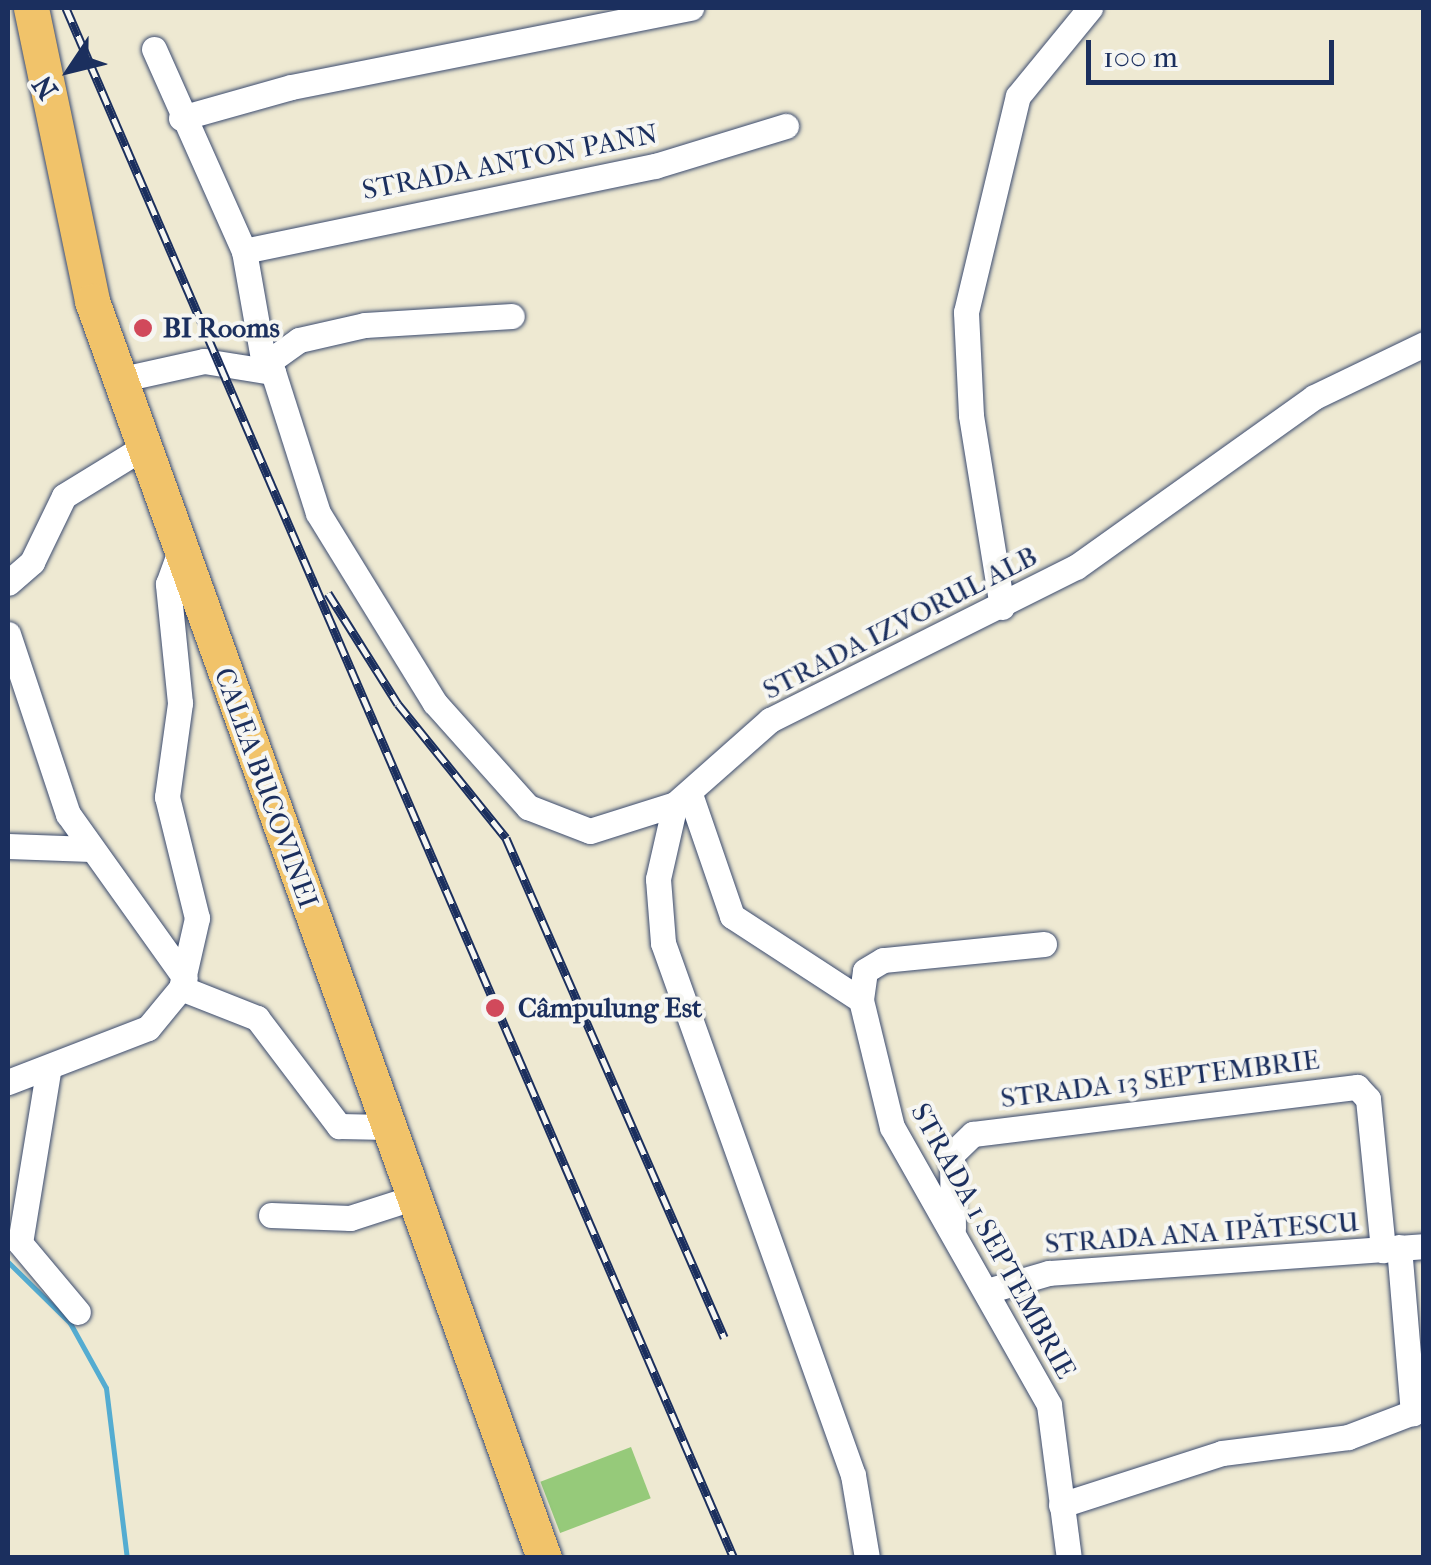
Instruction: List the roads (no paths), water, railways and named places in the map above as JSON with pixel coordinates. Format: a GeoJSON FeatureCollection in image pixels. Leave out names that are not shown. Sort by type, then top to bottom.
{"type":"FeatureCollection","features":[{"type":"Feature","properties":{"kind":"highway","name":"CALEA BUCOVINEI"},"geometry":{"type":"LineString","coordinates":[[31,8],[70,220],[118,380],[544,1558]]}},
{"type":"Feature","properties":{"kind":"street"},"geometry":{"type":"LineString","coordinates":[[181,118],[290,87],[690,8]]}},
{"type":"Feature","properties":{"kind":"street"},"geometry":{"type":"LineString","coordinates":[[1002,607],[971,415],[966,312],[1018,96],[1088,11]]}},
{"type":"Feature","properties":{"kind":"street"},"geometry":{"type":"LineString","coordinates":[[154,49],[181,118],[244,251],[264,365],[286,394],[337,552],[436,703],[528,807],[590,832],[682,799]]}},
{"type":"Feature","properties":{"kind":"street","name":"STRADA ANTON PANN"},"geometry":{"type":"LineString","coordinates":[[244,251],[684,159],[786,126]]}},
{"type":"Feature","properties":{"kind":"street"},"geometry":{"type":"LineString","coordinates":[[118,380],[204,361],[264,365],[299,340],[365,325],[512,316]]}},
{"type":"Feature","properties":{"kind":"street","name":"STRADA IZVORUL ALB"},"geometry":{"type":"LineString","coordinates":[[682,799],[770,720],[1002,607],[1119,541],[1352,373],[1424,344]]}},
{"type":"Feature","properties":{"kind":"street"},"geometry":{"type":"LineString","coordinates":[[8,583],[32,562],[64,496],[142,448]]}},
{"type":"Feature","properties":{"kind":"street"},"geometry":{"type":"LineString","coordinates":[[8,1082],[48,1072],[148,1028],[183,983],[196,898],[167,797],[180,703],[168,584],[180,551]]}},
{"type":"Feature","properties":{"kind":"street"},"geometry":{"type":"LineString","coordinates":[[8,634],[52,779],[91,850],[183,983],[257,1018],[339,1126],[387,1127]]}},
{"type":"Feature","properties":{"kind":"street"},"geometry":{"type":"LineString","coordinates":[[682,799],[732,916],[861,1000],[865,971],[883,960],[1044,944]]}},
{"type":"Feature","properties":{"kind":"street"},"geometry":{"type":"LineString","coordinates":[[682,799],[658,880],[663,943],[852,1475],[867,1558]]}},
{"type":"Feature","properties":{"kind":"street"},"geometry":{"type":"LineString","coordinates":[[8,846],[91,850]]}},
{"type":"Feature","properties":{"kind":"street","name":"STRADA 1 SEPTEMBRIE"},"geometry":{"type":"LineString","coordinates":[[861,1000],[892,1126],[1049,1405],[1069,1558]]}},
{"type":"Feature","properties":{"kind":"street"},"geometry":{"type":"LineString","coordinates":[[48,1072],[20,1243],[78,1312]]}},
{"type":"Feature","properties":{"kind":"street","name":"STRADA 13 SEPTEMBRIE"},"geometry":{"type":"LineString","coordinates":[[953,1233],[952,1154],[973,1134],[1357,1086],[1368,1099],[1402,1248]]}},
{"type":"Feature","properties":{"kind":"street"},"geometry":{"type":"LineString","coordinates":[[271,1214],[350,1218],[412,1198]]}},
{"type":"Feature","properties":{"kind":"street"},"geometry":{"type":"LineString","coordinates":[[1061,1506],[1222,1453],[1348,1437],[1418,1410],[1402,1248]]}},
{"type":"Feature","properties":{"kind":"street","name":"STRADA ANA IPĂTESCU"},"geometry":{"type":"LineString","coordinates":[[987,1290],[1048,1272],[1402,1248]]}},
{"type":"Feature","properties":{"kind":"waterway"},"geometry":{"type":"LineString","coordinates":[[8,1262],[70,1323],[106,1388],[127,1558]]}},
{"type":"Feature","properties":{"kind":"railway"},"geometry":{"type":"LineString","coordinates":[[66,8],[734,1558]]}},
{"type":"Feature","properties":{"kind":"railway"},"geometry":{"type":"LineString","coordinates":[[328,593],[398,704],[506,838],[724,1337]]}},
{"type":"Feature","properties":{"kind":"place","name":"BI Rooms"},"geometry":{"type":"Point","coordinates":[143,328]}},
{"type":"Feature","properties":{"kind":"place","name":"Câmpulung Est"},"geometry":{"type":"Point","coordinates":[495,1008]}}]}
